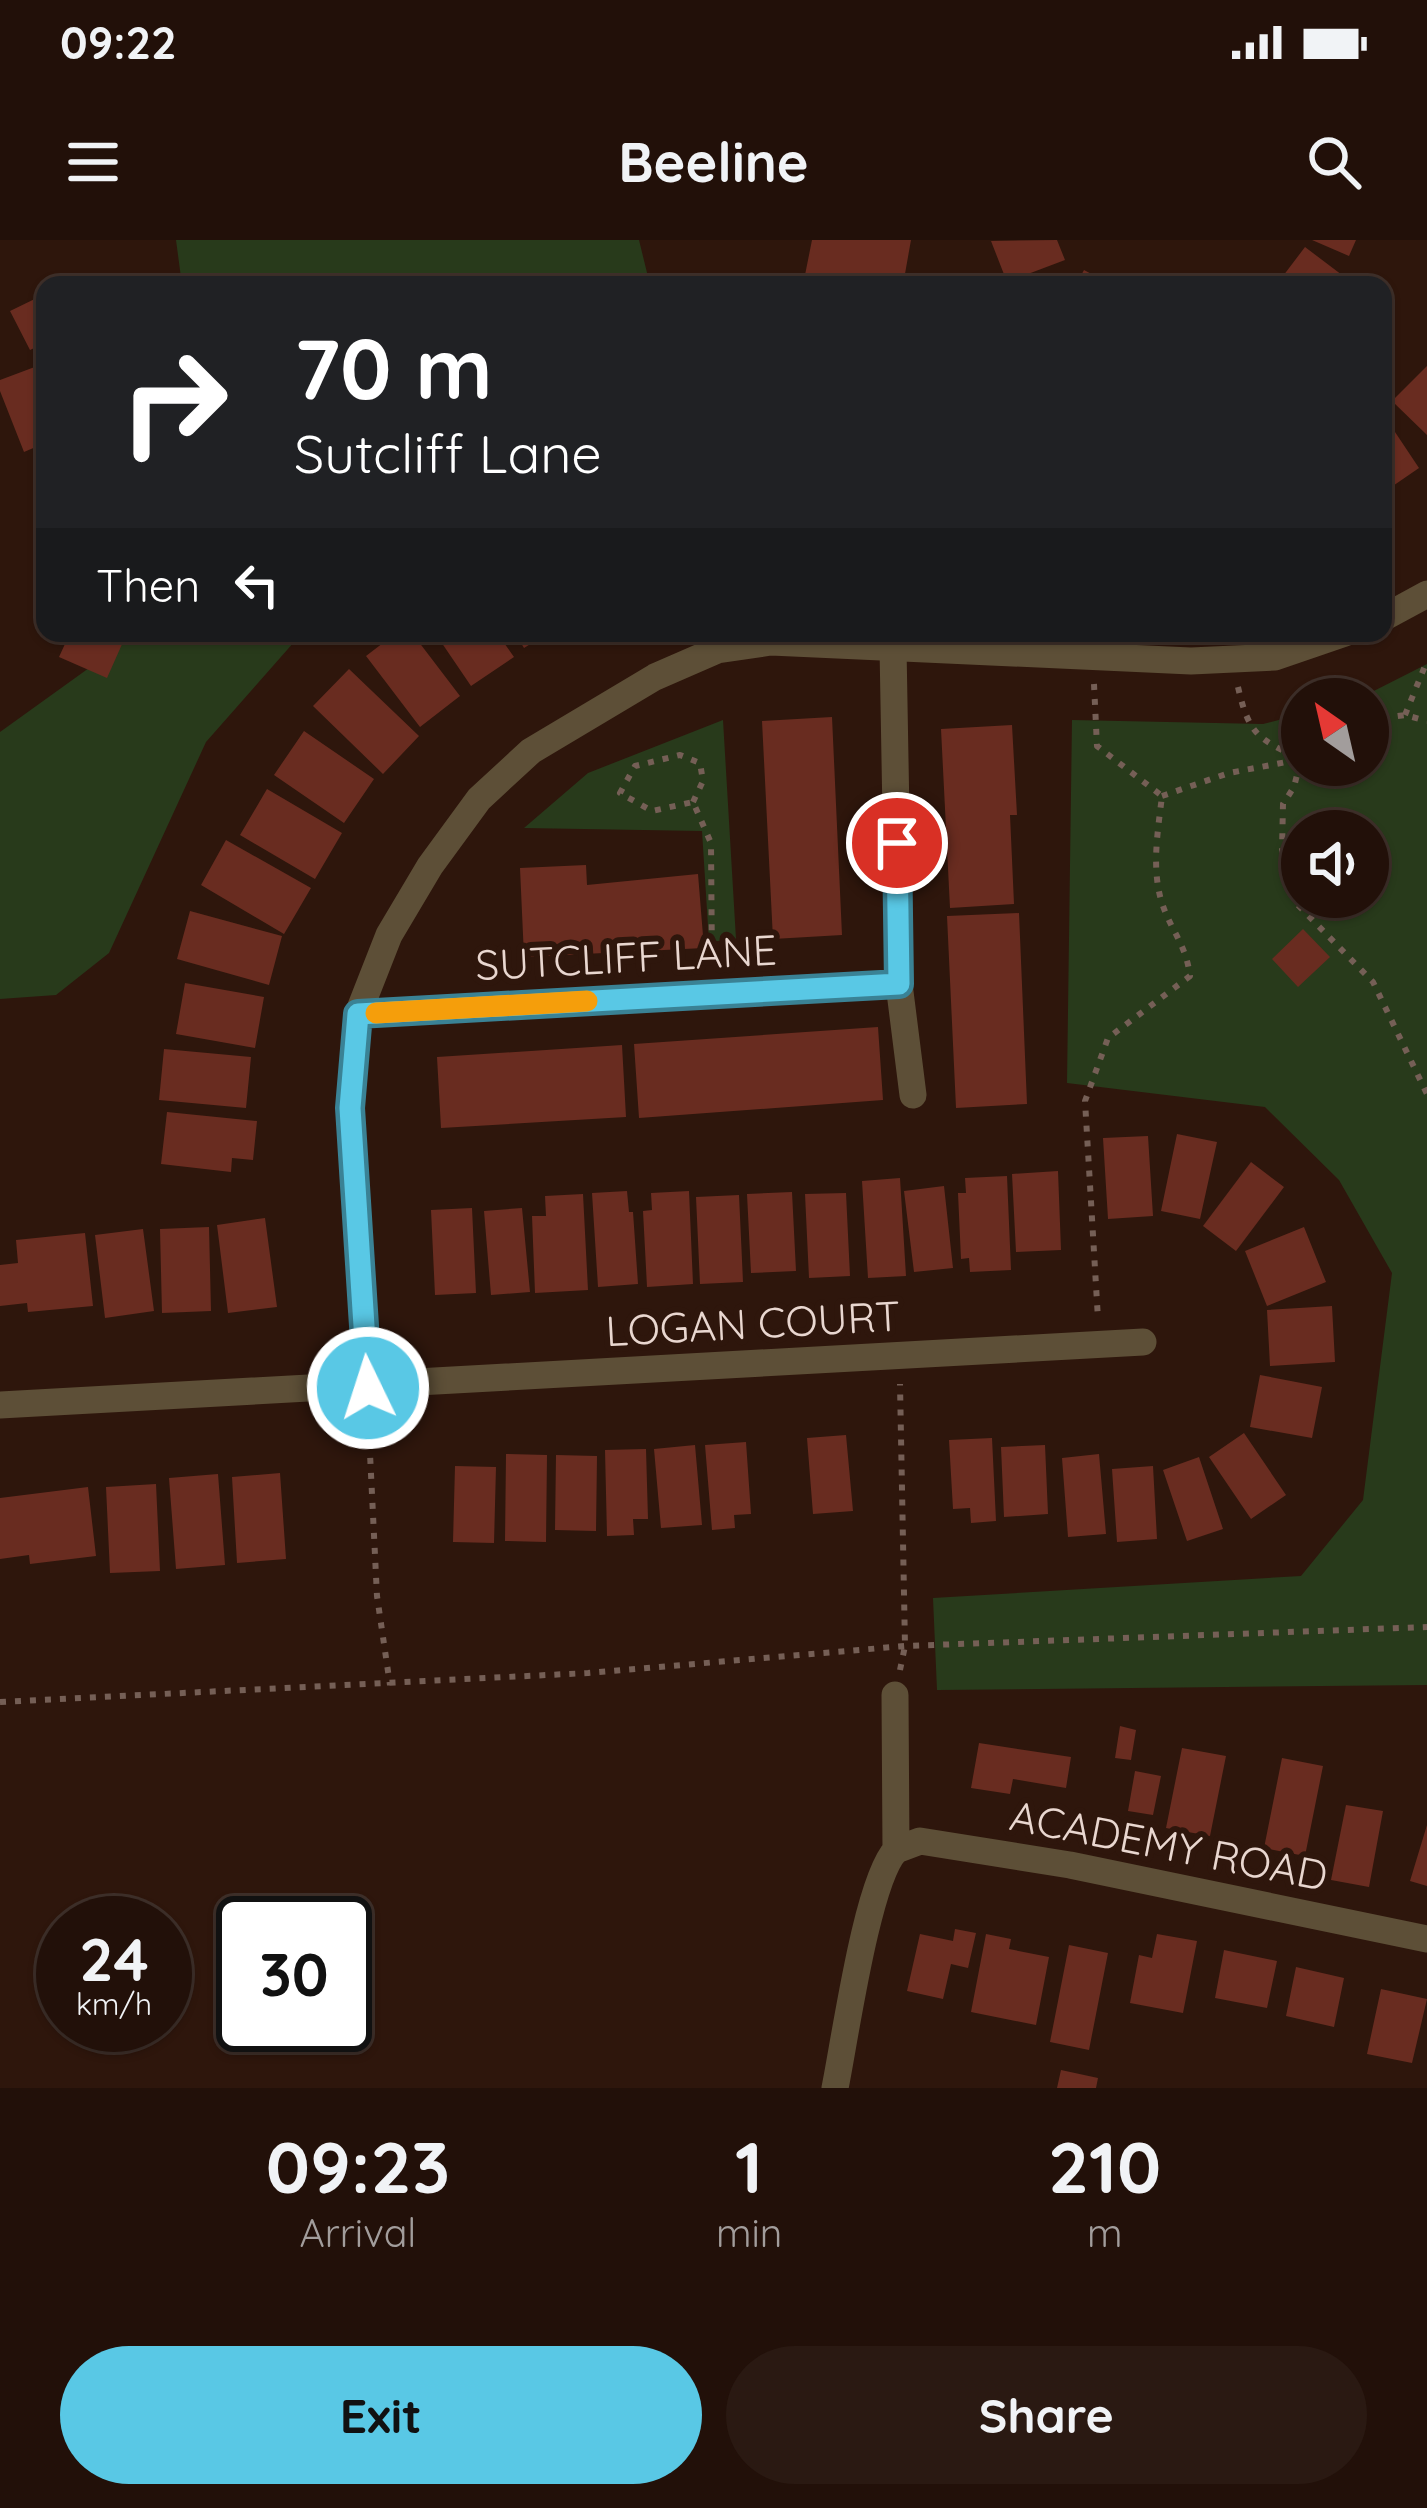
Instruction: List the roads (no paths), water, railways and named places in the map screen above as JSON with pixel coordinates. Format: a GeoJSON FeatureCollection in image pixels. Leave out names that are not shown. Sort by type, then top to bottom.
{"type":"FeatureCollection","features":[{"type":"Feature","properties":{"kind":"street"},"geometry":{"type":"LineString","coordinates":[[1392,613],[1427,594]]}},
{"type":"Feature","properties":{"kind":"street"},"geometry":{"type":"LineString","coordinates":[[368,1388],[350,1108],[358,1014],[389,935],[430,866],[479,799],[531,752],[655,677],[717,650],[771,642],[1231,659],[1275,657],[1319,642]]}},
{"type":"Feature","properties":{"kind":"street"},"geometry":{"type":"LineString","coordinates":[[893,647],[899,984],[913,1095]]}},
{"type":"Feature","properties":{"kind":"street","name":"SUTCLIFF LANE"},"geometry":{"type":"LineString","coordinates":[[358,1014],[899,984]]}},
{"type":"Feature","properties":{"kind":"street","name":"LOGAN COURT"},"geometry":{"type":"LineString","coordinates":[[0,1405],[1143,1342]]}},
{"type":"Feature","properties":{"kind":"street"},"geometry":{"type":"LineString","coordinates":[[835,2088],[873,1898],[884,1862],[896,1850],[895,1695]]}},
{"type":"Feature","properties":{"kind":"street","name":"ACADEMY ROAD"},"geometry":{"type":"LineString","coordinates":[[896,1850],[920,1841],[1070,1865],[1427,1939]]}}]}
